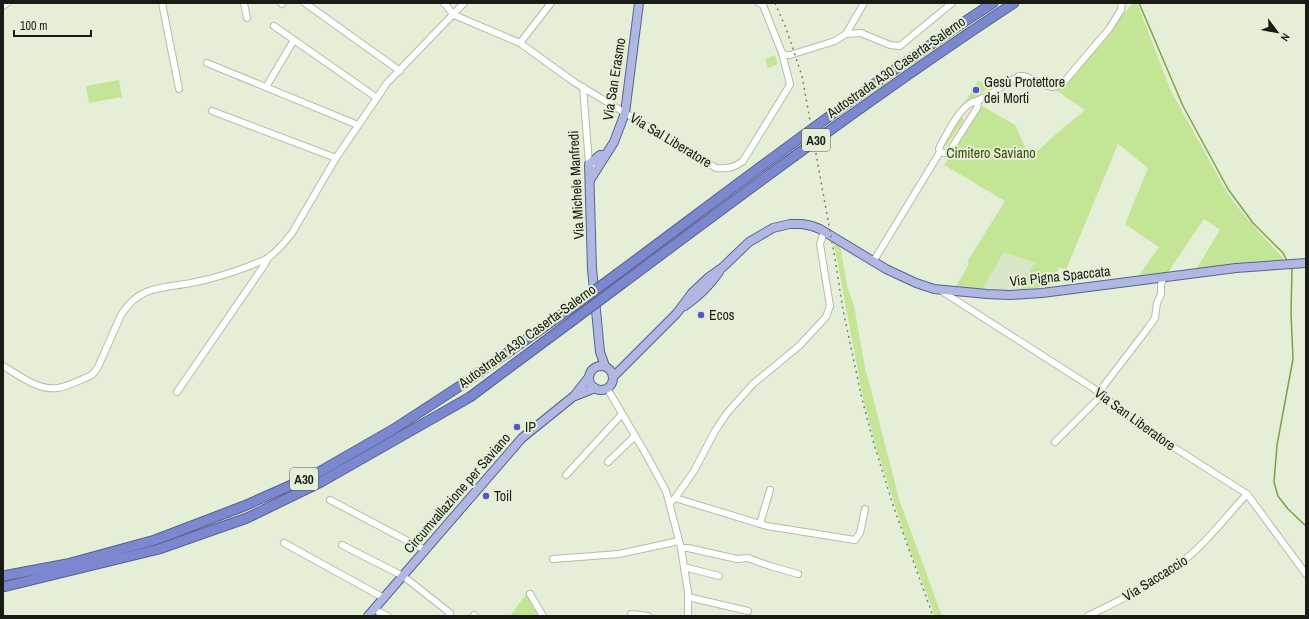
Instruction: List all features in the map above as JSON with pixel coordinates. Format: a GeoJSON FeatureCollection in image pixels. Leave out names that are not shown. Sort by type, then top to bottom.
{"type":"FeatureCollection","features":[{"type":"Feature","properties":{"kind":"highway","name":"Autostrada A30 Caserta-Salerno"},"geometry":{"type":"LineString","coordinates":[[3,576],[67,564],[155,540],[244,506],[314,475],[394,429],[460,386],[571,308],[939,38],[993,3]]}},
{"type":"Feature","properties":{"kind":"highway","name":"Autostrada A30 Caserta-Salerno"},"geometry":{"type":"LineString","coordinates":[[3,587],[159,549],[246,518],[322,482],[470,397],[797,154],[945,48],[1014,3]]}},
{"type":"Feature","properties":{"kind":"main road","name":"Via San Erasmo"},"geometry":{"type":"LineString","coordinates":[[589,164],[603,155],[614,142],[625,113],[638,3]]}},
{"type":"Feature","properties":{"kind":"main road","name":"Via San Erasmo"},"geometry":{"type":"LineString","coordinates":[[590,180],[603,155]]}},
{"type":"Feature","properties":{"kind":"main road","name":"Via Michele Manfredi"},"geometry":{"type":"LineString","coordinates":[[589,164],[594,281],[600,352]]}},
{"type":"Feature","properties":{"kind":"main road","name":"Via Pigna Spaccata"},"geometry":{"type":"LineString","coordinates":[[613,377],[679,310],[692,293],[709,277],[723,267],[749,242],[773,228],[790,224],[802,224],[822,230],[873,262],[901,277],[922,285],[940,290],[987,294],[1010,295],[1042,293],[1164,277],[1306,263]]}},
{"type":"Feature","properties":{"kind":"main road"},"geometry":{"type":"LineString","coordinates":[[600,352],[606,367],[612,373],[613,377],[612,383],[607,388],[603,389],[595,388],[589,377],[592,370],[595,368],[600,352]]}},
{"type":"Feature","properties":{"kind":"main road"},"geometry":{"type":"LineString","coordinates":[[595,368],[598,366],[606,367],[635,355]]}},
{"type":"Feature","properties":{"kind":"main road","name":"Circumvallazione per Saviano"},"geometry":{"type":"LineString","coordinates":[[368,616],[522,438],[574,396],[589,377]]}},
{"type":"Feature","properties":{"kind":"main road","name":"Circumvallazione per Saviano"},"geometry":{"type":"LineString","coordinates":[[574,396],[595,388]]}},
{"type":"Feature","properties":{"kind":"street"},"geometry":{"type":"LineString","coordinates":[[3,6],[7,3]]}},
{"type":"Feature","properties":{"kind":"street"},"geometry":{"type":"LineString","coordinates":[[162,3],[179,89]]}},
{"type":"Feature","properties":{"kind":"street"},"geometry":{"type":"LineString","coordinates":[[244,3],[247,18]]}},
{"type":"Feature","properties":{"kind":"street"},"geometry":{"type":"LineString","coordinates":[[305,3],[400,71]]}},
{"type":"Feature","properties":{"kind":"street"},"geometry":{"type":"LineString","coordinates":[[444,3],[454,15]]}},
{"type":"Feature","properties":{"kind":"street"},"geometry":{"type":"LineString","coordinates":[[3,366],[34,384],[50,388],[57,388],[84,379],[96,371],[125,307],[144,293],[160,287],[196,283],[233,272],[268,258],[284,244],[292,233],[336,158],[387,83],[464,3]]}},
{"type":"Feature","properties":{"kind":"street"},"geometry":{"type":"LineString","coordinates":[[520,43],[551,3]]}},
{"type":"Feature","properties":{"kind":"street"},"geometry":{"type":"LineString","coordinates":[[759,3],[763,5],[782,53],[786,55],[804,52],[835,41],[846,34],[864,3]]}},
{"type":"Feature","properties":{"kind":"street"},"geometry":{"type":"LineString","coordinates":[[846,34],[861,33],[890,45],[897,46],[903,44],[912,37],[952,3]]}},
{"type":"Feature","properties":{"kind":"street"},"geometry":{"type":"LineString","coordinates":[[873,262],[940,152],[939,147],[959,115],[968,104],[988,96],[1019,76],[1024,76],[1053,87],[1064,82],[1109,29],[1121,10],[1122,3]]}},
{"type":"Feature","properties":{"kind":"street","name":"Via Sal Liberatore"},"geometry":{"type":"LineString","coordinates":[[454,15],[520,43],[529,51],[583,87],[716,168],[726,169],[737,166],[743,161],[788,88],[790,84],[782,53]]}},
{"type":"Feature","properties":{"kind":"street"},"geometry":{"type":"LineString","coordinates":[[274,26],[377,98]]}},
{"type":"Feature","properties":{"kind":"street"},"geometry":{"type":"LineString","coordinates":[[266,87],[294,40]]}},
{"type":"Feature","properties":{"kind":"street"},"geometry":{"type":"LineString","coordinates":[[207,63],[358,125]]}},
{"type":"Feature","properties":{"kind":"street","name":"Via Michele Manfredi"},"geometry":{"type":"LineString","coordinates":[[583,87],[589,164]]}},
{"type":"Feature","properties":{"kind":"street"},"geometry":{"type":"LineString","coordinates":[[940,152],[949,152],[977,108],[978,103],[976,101]]}},
{"type":"Feature","properties":{"kind":"street"},"geometry":{"type":"LineString","coordinates":[[212,111],[336,158]]}},
{"type":"Feature","properties":{"kind":"street"},"geometry":{"type":"LineString","coordinates":[[588,148],[603,155]]}},
{"type":"Feature","properties":{"kind":"street"},"geometry":{"type":"LineString","coordinates":[[589,164],[599,165]]}},
{"type":"Feature","properties":{"kind":"street"},"geometry":{"type":"LineString","coordinates":[[670,503],[694,471],[715,431],[727,413],[753,384],[799,346],[826,317],[830,306],[820,244],[822,230]]}},
{"type":"Feature","properties":{"kind":"street"},"geometry":{"type":"LineString","coordinates":[[177,392],[268,258]]}},
{"type":"Feature","properties":{"kind":"street"},"geometry":{"type":"LineString","coordinates":[[1055,442],[1101,394],[1155,318],[1157,303],[1161,294],[1162,281],[1164,277]]}},
{"type":"Feature","properties":{"kind":"street","name":"Via San Liberatore"},"geometry":{"type":"LineString","coordinates":[[940,290],[1101,394],[1145,429],[1247,494],[1306,574]]}},
{"type":"Feature","properties":{"kind":"street"},"geometry":{"type":"LineString","coordinates":[[607,388],[636,436],[666,491],[681,548],[688,597],[688,616]]}},
{"type":"Feature","properties":{"kind":"street"},"geometry":{"type":"LineString","coordinates":[[566,475],[622,414]]}},
{"type":"Feature","properties":{"kind":"street"},"geometry":{"type":"LineString","coordinates":[[608,462],[636,436]]}},
{"type":"Feature","properties":{"kind":"street"},"geometry":{"type":"LineString","coordinates":[[760,524],[770,490]]}},
{"type":"Feature","properties":{"kind":"street","name":"Via Saccaccio"},"geometry":{"type":"LineString","coordinates":[[1088,616],[1153,582],[1187,559],[1247,494]]}},
{"type":"Feature","properties":{"kind":"street"},"geometry":{"type":"LineString","coordinates":[[675,498],[760,524],[855,540],[860,533],[865,509]]}},
{"type":"Feature","properties":{"kind":"street"},"geometry":{"type":"LineString","coordinates":[[330,500],[425,550]]}},
{"type":"Feature","properties":{"kind":"street"},"geometry":{"type":"LineString","coordinates":[[553,559],[619,554],[679,541]]}},
{"type":"Feature","properties":{"kind":"street"},"geometry":{"type":"LineString","coordinates":[[284,543],[384,598]]}},
{"type":"Feature","properties":{"kind":"street"},"geometry":{"type":"LineString","coordinates":[[342,545],[403,576],[450,613],[448,616]]}},
{"type":"Feature","properties":{"kind":"street"},"geometry":{"type":"LineString","coordinates":[[681,548],[688,548],[737,559],[748,558],[798,574]]}},
{"type":"Feature","properties":{"kind":"street"},"geometry":{"type":"LineString","coordinates":[[684,567],[719,576]]}},
{"type":"Feature","properties":{"kind":"street"},"geometry":{"type":"LineString","coordinates":[[530,594],[543,616]]}},
{"type":"Feature","properties":{"kind":"street"},"geometry":{"type":"LineString","coordinates":[[688,597],[748,611]]}},
{"type":"Feature","properties":{"kind":"street"},"geometry":{"type":"LineString","coordinates":[[374,609],[387,616]]}},
{"type":"Feature","properties":{"kind":"street"},"geometry":{"type":"LineString","coordinates":[[631,614],[648,616]]}},
{"type":"Feature","properties":{"kind":"shaded area"},"geometry":{"type":"Polygon","coordinates":[[[1004,252],[1035,263],[1019,290],[982,290],[1004,252]]]}},
{"type":"Feature","properties":{"kind":"green space","name":"Cimitero Saviano"},"geometry":{"type":"Polygon","coordinates":[[[1133,3],[1137,3],[1171,91],[1224,187],[1244,215],[1284,261],[1195,271],[1220,230],[1204,219],[1167,274],[1137,278],[1159,247],[1125,224],[1148,168],[1118,144],[1066,270],[1059,267],[1050,286],[1019,290],[1035,263],[1004,252],[982,290],[955,288],[969,264],[967,262],[1005,201],[944,165],[982,106],[1015,125],[1030,158],[1085,110],[1054,89],[1072,77],[1133,3]]]}},
{"type":"Feature","properties":{"kind":"green space"},"geometry":{"type":"Polygon","coordinates":[[[775,55],[778,64],[768,68],[765,59],[775,55]]]}},
{"type":"Feature","properties":{"kind":"green space"},"geometry":{"type":"Polygon","coordinates":[[[119,80],[122,97],[89,103],[86,86],[119,80]]]}},
{"type":"Feature","properties":{"kind":"green space"},"geometry":{"type":"Polygon","coordinates":[[[978,81],[992,86],[968,102],[965,102],[978,81]]]}},
{"type":"Feature","properties":{"kind":"green space"},"geometry":{"type":"Polygon","coordinates":[[[961,118],[964,120],[945,147],[944,145],[961,118]]]}},
{"type":"Feature","properties":{"kind":"green space"},"geometry":{"type":"Polygon","coordinates":[[[833,239],[840,244],[847,286],[854,305],[866,374],[899,499],[942,616],[935,616],[905,536],[877,450],[863,398],[833,239]]]}},
{"type":"Feature","properties":{"kind":"green space"},"geometry":{"type":"Polygon","coordinates":[[[527,593],[540,616],[510,616],[527,593]]]}},
{"type":"Feature","properties":{"kind":"waterway"},"geometry":{"type":"LineString","coordinates":[[1139,3],[1183,106],[1228,189],[1253,223],[1283,253],[1287,261]]}},
{"type":"Feature","properties":{"kind":"waterway"},"geometry":{"type":"LineString","coordinates":[[1291,268],[1293,359],[1277,445],[1274,482],[1278,496],[1288,509],[1306,526]]}},
{"type":"Feature","properties":{"kind":"railway"},"geometry":{"type":"LineString","coordinates":[[775,3],[786,28],[802,76],[843,310],[862,399],[893,505],[933,616]]}},
{"type":"Feature","properties":{"kind":"place","name":"Gesù Protettore dei Morti"},"geometry":{"type":"Point","coordinates":[976,90]}},
{"type":"Feature","properties":{"kind":"place","name":"Ecos"},"geometry":{"type":"Point","coordinates":[701,315]}},
{"type":"Feature","properties":{"kind":"place","name":"IP"},"geometry":{"type":"Point","coordinates":[517,427]}},
{"type":"Feature","properties":{"kind":"place","name":"Toil"},"geometry":{"type":"Point","coordinates":[486,496]}}]}
